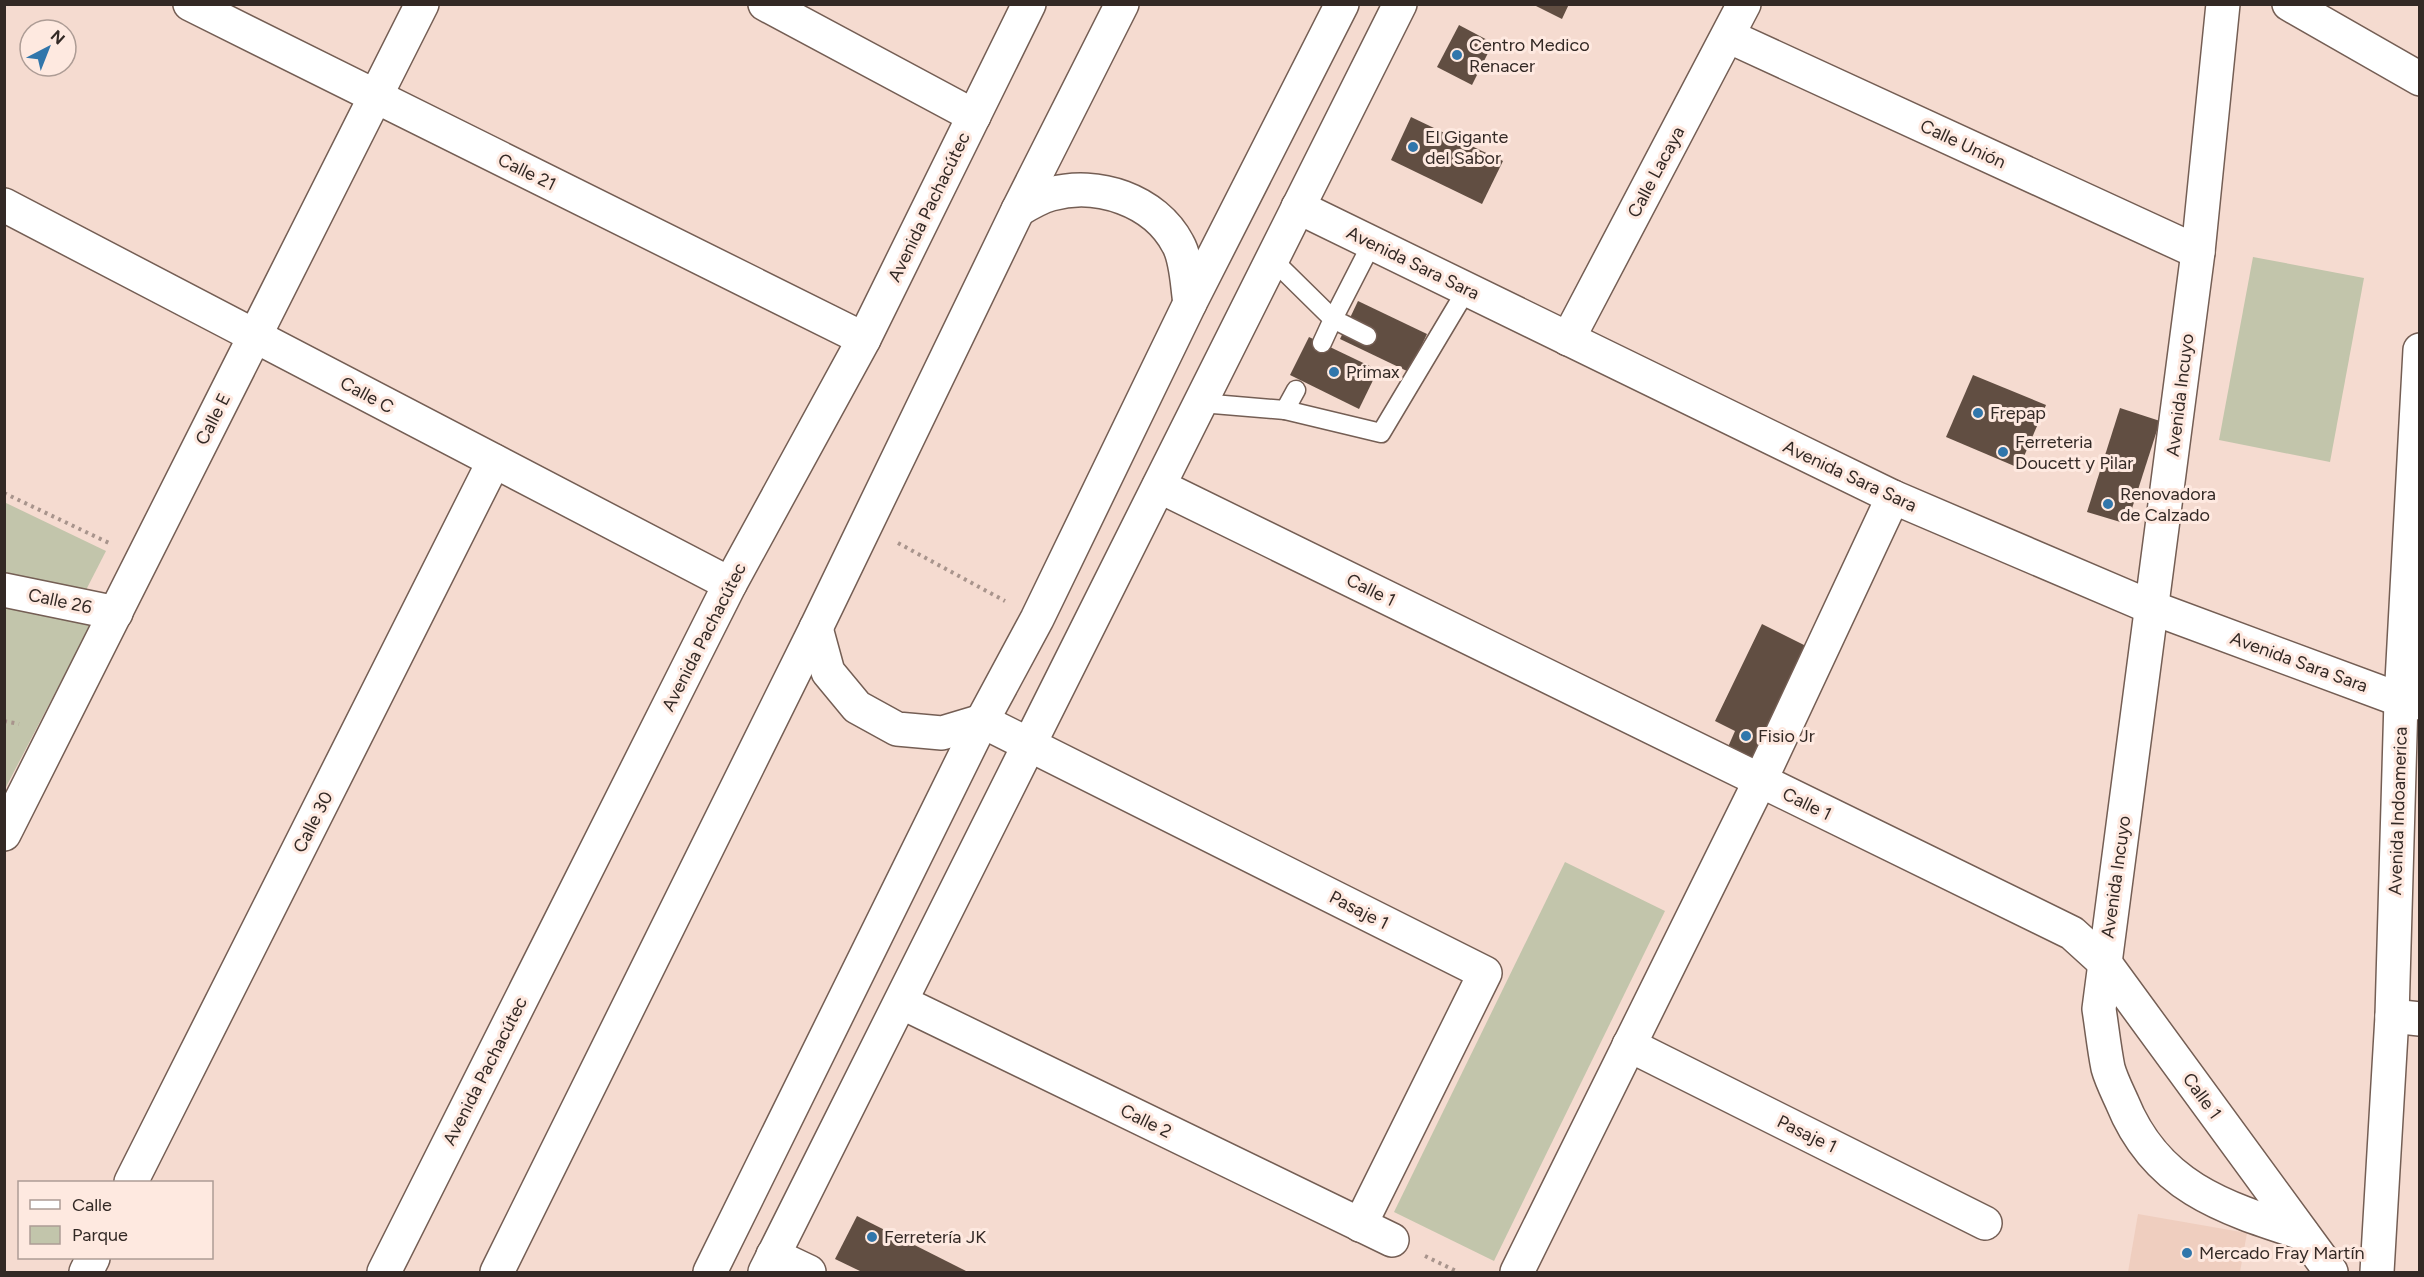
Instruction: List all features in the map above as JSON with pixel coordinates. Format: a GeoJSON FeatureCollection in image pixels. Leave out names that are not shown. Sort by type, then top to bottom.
{"type":"FeatureCollection","features":[{"type":"Feature","properties":{"kind":"street","name":"Calle 21"},"geometry":{"type":"LineString","coordinates":[[190,4],[864,339]]}},
{"type":"Feature","properties":{"kind":"street","name":"Calle E"},"geometry":{"type":"LineString","coordinates":[[4,834],[422,4]]}},
{"type":"Feature","properties":{"kind":"street"},"geometry":{"type":"LineString","coordinates":[[765,4],[974,116]]}},
{"type":"Feature","properties":{"kind":"street","name":"Avenida Pachacútec"},"geometry":{"type":"LineString","coordinates":[[384,1272],[730,584],[864,339],[1029,4]]}},
{"type":"Feature","properties":{"kind":"street"},"geometry":{"type":"LineString","coordinates":[[497,1272],[816,628],[1018,210],[1122,4]]}},
{"type":"Feature","properties":{"kind":"street"},"geometry":{"type":"LineString","coordinates":[[710,1272],[982,721],[1037,619],[1190,303],[1342,4]]}},
{"type":"Feature","properties":{"kind":"street"},"geometry":{"type":"LineString","coordinates":[[809,1272],[769,1264],[1400,4]]}},
{"type":"Feature","properties":{"kind":"street","name":"Calle Lacaya"},"geometry":{"type":"LineString","coordinates":[[1568,339],[1744,4]]}},
{"type":"Feature","properties":{"kind":"street","name":"Avenida Incuyo"},"geometry":{"type":"LineString","coordinates":[[2223,4],[2198,252],[2099,1009],[2109,1069],[2132,1128],[2162,1168],[2203,1195],[2241,1213],[2302,1233]]}},
{"type":"Feature","properties":{"kind":"street"},"geometry":{"type":"LineString","coordinates":[[2289,4],[2420,79]]}},
{"type":"Feature","properties":{"kind":"street","name":"Calle Unión"},"geometry":{"type":"LineString","coordinates":[[1728,36],[2198,252]]}},
{"type":"Feature","properties":{"kind":"street"},"geometry":{"type":"LineString","coordinates":[[1018,210],[1050,194],[1088,189],[1124,197],[1155,216],[1179,245],[1190,303]]}},
{"type":"Feature","properties":{"kind":"street","name":"Calle C"},"geometry":{"type":"LineString","coordinates":[[4,205],[730,584]]}},
{"type":"Feature","properties":{"kind":"street","name":"Avenida Sara Sara"},"geometry":{"type":"LineString","coordinates":[[1298,207],[1893,497],[2152,608],[2410,702]]}},
{"type":"Feature","properties":{"kind":"street","name":"Avenida Indoamerica"},"geometry":{"type":"LineString","coordinates":[[2377,1272],[2406,1017],[2410,702],[2419,363]]}},
{"type":"Feature","properties":{"kind":"street","name":"Calle 30"},"geometry":{"type":"LineString","coordinates":[[132,1181],[494,461]]}},
{"type":"Feature","properties":{"kind":"street","name":"Calle 1"},"geometry":{"type":"LineString","coordinates":[[1159,486],[2072,933],[2105,963],[2331,1272]]}},
{"type":"Feature","properties":{"kind":"street"},"geometry":{"type":"LineString","coordinates":[[1517,1272],[1760,781],[1893,497]]}},
{"type":"Feature","properties":{"kind":"street","name":"Calle 26"},"geometry":{"type":"LineString","coordinates":[[4,590],[116,613]]}},
{"type":"Feature","properties":{"kind":"street"},"geometry":{"type":"LineString","coordinates":[[816,628],[828,672],[857,707],[897,729],[942,733],[982,721]]}},
{"type":"Feature","properties":{"kind":"street","name":"Pasaje 1"},"geometry":{"type":"LineString","coordinates":[[982,721],[1485,973],[1360,1225]]}},
{"type":"Feature","properties":{"kind":"street","name":"Calle 2"},"geometry":{"type":"LineString","coordinates":[[901,1002],[1392,1240]]}},
{"type":"Feature","properties":{"kind":"street","name":"Pasaje 1"},"geometry":{"type":"LineString","coordinates":[[1629,1045],[1985,1223]]}},
{"type":"Feature","properties":{"kind":"lane"},"geometry":{"type":"LineString","coordinates":[[1322,343],[1372,243]]}},
{"type":"Feature","properties":{"kind":"lane"},"geometry":{"type":"LineString","coordinates":[[1272,259],[1333,319],[1367,336]]}},
{"type":"Feature","properties":{"kind":"lane"},"geometry":{"type":"LineString","coordinates":[[1201,403],[1285,410],[1382,433],[1418,360],[1467,289]]}},
{"type":"Feature","properties":{"kind":"lane"},"geometry":{"type":"LineString","coordinates":[[1285,410],[1296,390]]}},
{"type":"Feature","properties":{"kind":"path"},"geometry":{"type":"LineString","coordinates":[[4,493],[142,560]]}},
{"type":"Feature","properties":{"kind":"path"},"geometry":{"type":"LineString","coordinates":[[866,526],[1037,619]]}},
{"type":"Feature","properties":{"kind":"shaded area","name":"Mercado Fray Martín"},"geometry":{"type":"Polygon","coordinates":[[[2138,1214],[2247,1233],[2240,1272],[2128,1272],[2138,1214]]]}},
{"type":"Feature","properties":{"kind":"green space"},"geometry":{"type":"Polygon","coordinates":[[[2253,257],[2364,278],[2330,462],[2219,440],[2253,257]]]}},
{"type":"Feature","properties":{"kind":"green space"},"geometry":{"type":"Polygon","coordinates":[[[4,502],[106,551],[86,590],[5,575],[4,502]]]}},
{"type":"Feature","properties":{"kind":"green space"},"geometry":{"type":"Polygon","coordinates":[[[5,600],[94,618],[5,789],[5,600]]]}},
{"type":"Feature","properties":{"kind":"green space"},"geometry":{"type":"Polygon","coordinates":[[[1565,862],[1665,911],[1494,1261],[1394,1212],[1565,862]]]}},
{"type":"Feature","properties":{"kind":"building"},"geometry":{"type":"Polygon","coordinates":[[[1532,4],[1569,4],[1562,19],[1532,4]]]}},
{"type":"Feature","properties":{"kind":"building"},"geometry":{"type":"Polygon","coordinates":[[[1459,25],[1493,43],[1472,85],[1437,67],[1459,25]]]}},
{"type":"Feature","properties":{"kind":"building"},"geometry":{"type":"Polygon","coordinates":[[[1411,117],[1503,161],[1482,204],[1391,160],[1411,117]]]}},
{"type":"Feature","properties":{"kind":"building","name":"Primax"},"geometry":{"type":"Polygon","coordinates":[[[1358,301],[1427,334],[1409,372],[1340,339],[1358,301]]]}},
{"type":"Feature","properties":{"kind":"building","name":"Primax"},"geometry":{"type":"Polygon","coordinates":[[[1309,337],[1378,370],[1359,409],[1290,375],[1309,337]]]}},
{"type":"Feature","properties":{"kind":"building"},"geometry":{"type":"Polygon","coordinates":[[[1973,375],[2046,405],[2019,468],[1946,437],[1973,375]]]}},
{"type":"Feature","properties":{"kind":"building"},"geometry":{"type":"Polygon","coordinates":[[[2120,408],[2160,421],[2127,524],[2087,512],[2120,408]]]}},
{"type":"Feature","properties":{"kind":"building"},"geometry":{"type":"Polygon","coordinates":[[[1762,624],[1806,646],[1752,759],[1728,747],[1735,731],[1715,721],[1762,624]]]}},
{"type":"Feature","properties":{"kind":"building","name":"Ferretería JK"},"geometry":{"type":"Polygon","coordinates":[[[857,1216],[968,1272],[862,1272],[835,1259],[857,1216]]]}},
{"type":"Feature","properties":{"kind":"place","name":"Centro Medico Renacer"},"geometry":{"type":"Point","coordinates":[1457,55]}},
{"type":"Feature","properties":{"kind":"place","name":"El Gigante del Sabor"},"geometry":{"type":"Point","coordinates":[1413,147]}},
{"type":"Feature","properties":{"kind":"place","name":"Primax"},"geometry":{"type":"Point","coordinates":[1334,372]}},
{"type":"Feature","properties":{"kind":"place","name":"Frepap"},"geometry":{"type":"Point","coordinates":[1978,413]}},
{"type":"Feature","properties":{"kind":"place","name":"Ferreteria Doucett y Pilar"},"geometry":{"type":"Point","coordinates":[2003,452]}},
{"type":"Feature","properties":{"kind":"place","name":"Renovadora de Calzado"},"geometry":{"type":"Point","coordinates":[2108,504]}},
{"type":"Feature","properties":{"kind":"place","name":"Fisio Jr"},"geometry":{"type":"Point","coordinates":[1746,736]}},
{"type":"Feature","properties":{"kind":"place","name":"Ferretería JK"},"geometry":{"type":"Point","coordinates":[872,1237]}},
{"type":"Feature","properties":{"kind":"place","name":"Mercado Fray Martín"},"geometry":{"type":"Point","coordinates":[2187,1253]}}]}
